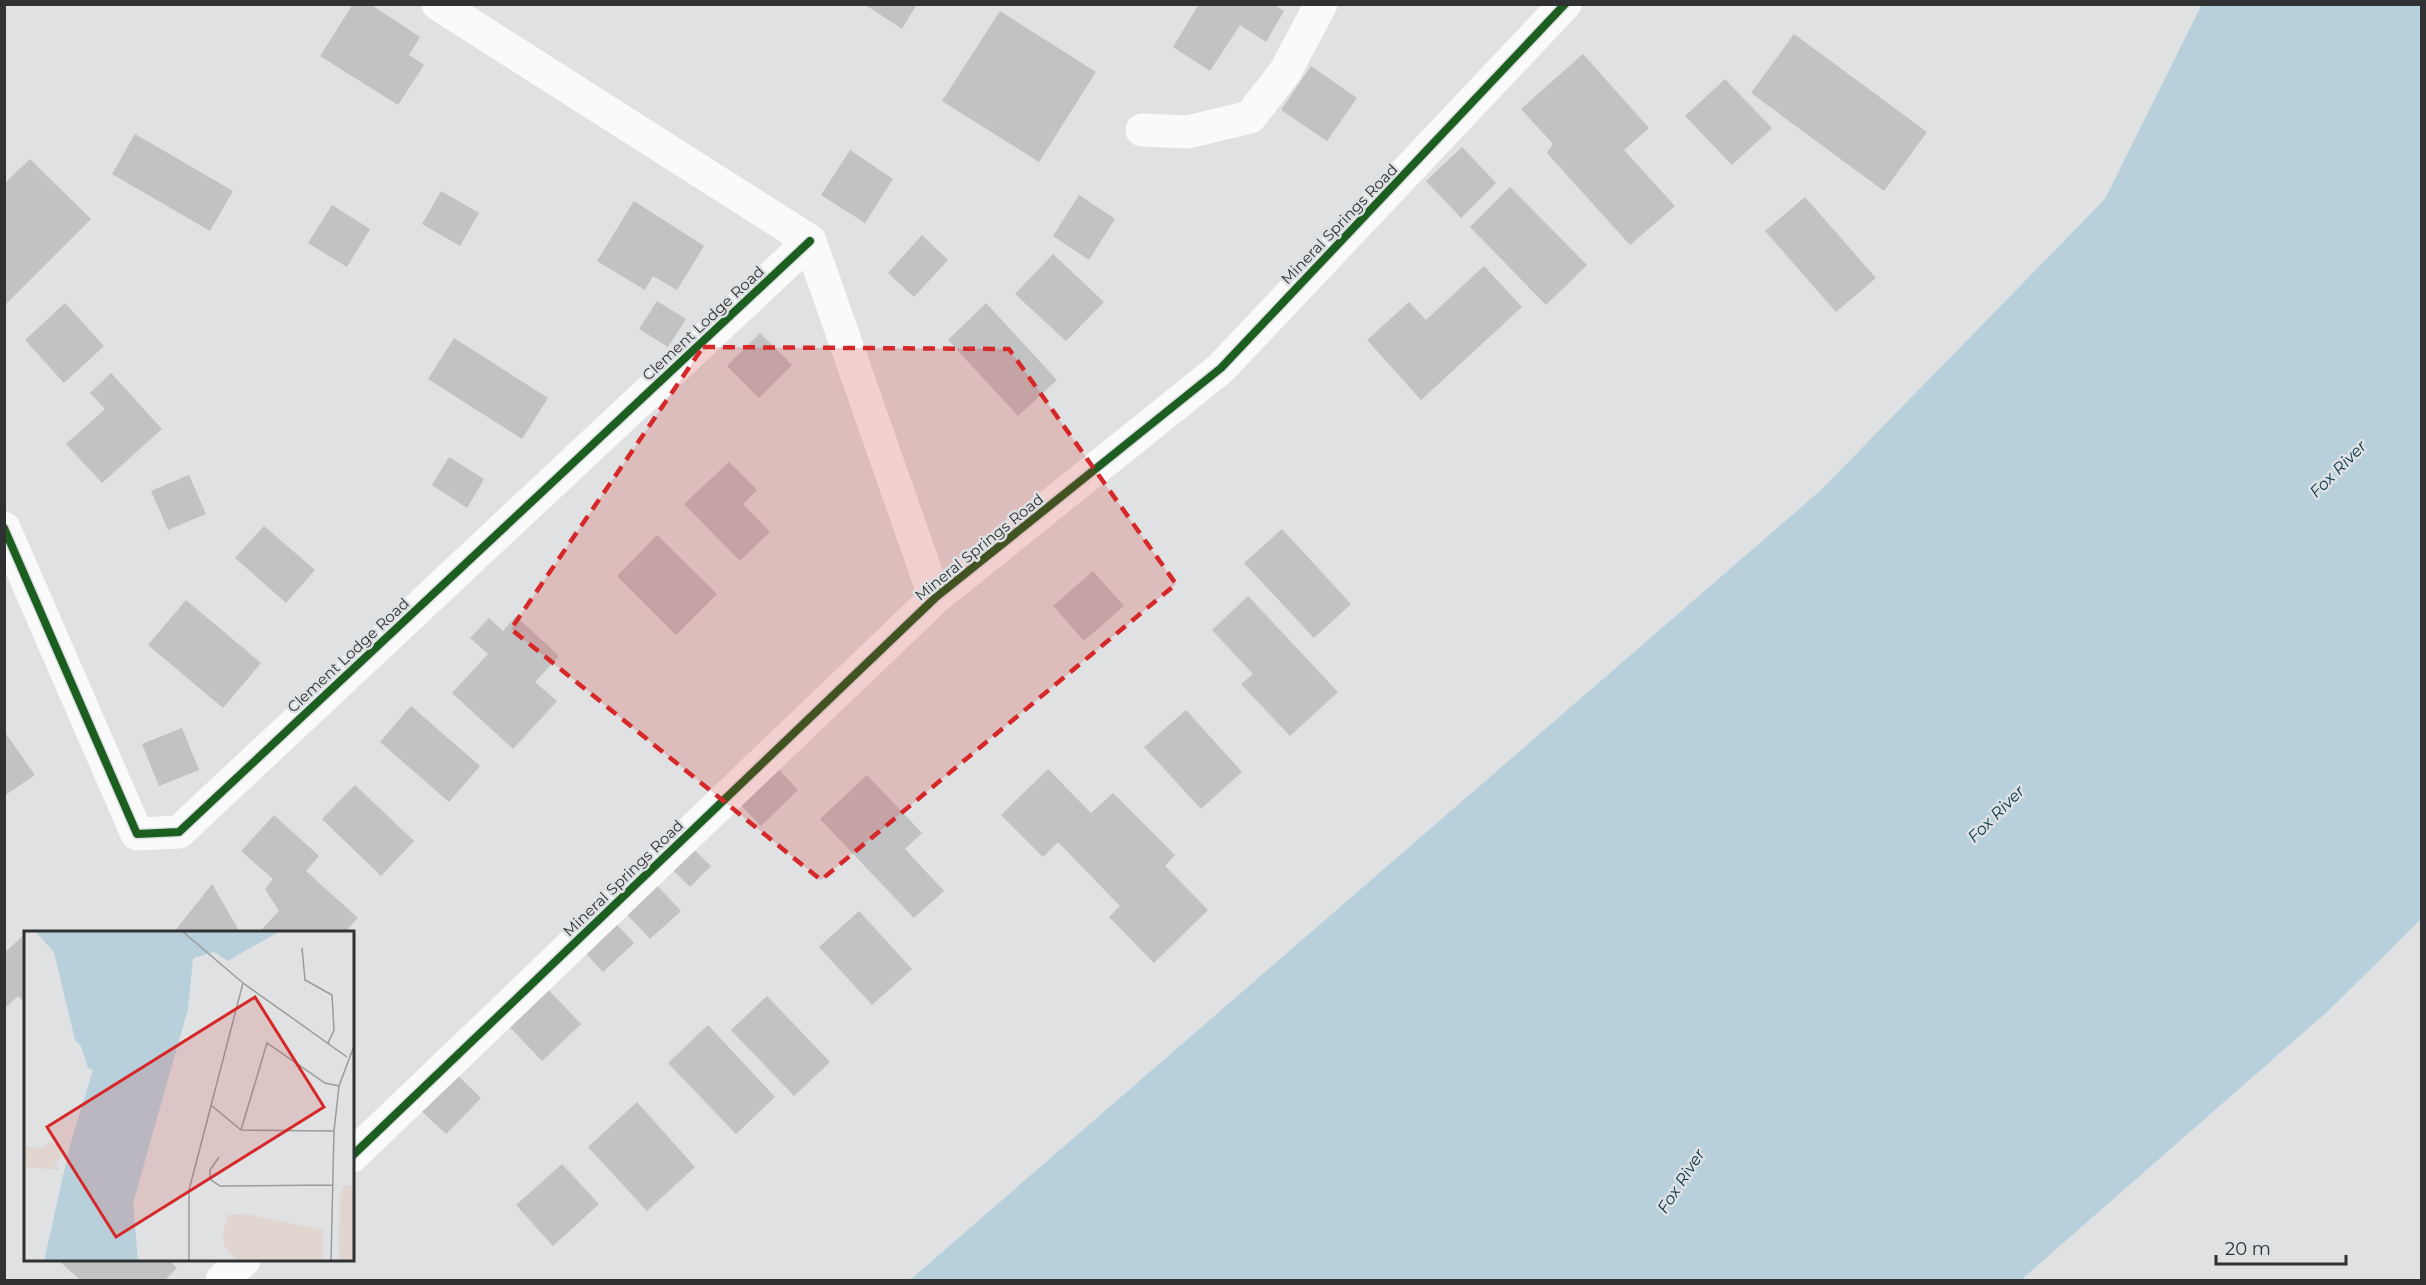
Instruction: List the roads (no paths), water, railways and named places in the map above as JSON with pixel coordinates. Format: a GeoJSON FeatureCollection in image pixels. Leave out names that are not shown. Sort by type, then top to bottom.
{"type":"FeatureCollection","features":[{"type":"Feature","properties":{"kind":"street"},"geometry":{"type":"LineString","coordinates":[[438,4],[810,242],[935,598]]}},
{"type":"Feature","properties":{"kind":"street"},"geometry":{"type":"LineString","coordinates":[[1142,130],[1188,132],[1250,117],[1285,72],[1321,4]]}},
{"type":"Feature","properties":{"kind":"street","name":"Mineral Springs Road"},"geometry":{"type":"LineString","coordinates":[[354,1153],[935,598],[1221,368],[1565,4]]}},
{"type":"Feature","properties":{"kind":"street","name":"Clement Lodge Road"},"geometry":{"type":"LineString","coordinates":[[4,528],[137,834],[178,832],[810,242]]}},
{"type":"Feature","properties":{"kind":"street"},"geometry":{"type":"LineString","coordinates":[[222,1281],[243,1261]]}},
{"type":"Feature","properties":{"kind":"water","name":"Fox River"},"geometry":{"type":"Polygon","coordinates":[[[2202,4],[2421,5],[2421,919],[2328,1011],[2021,1280],[910,1280],[1821,490],[2105,199],[2202,4]]]}}]}
